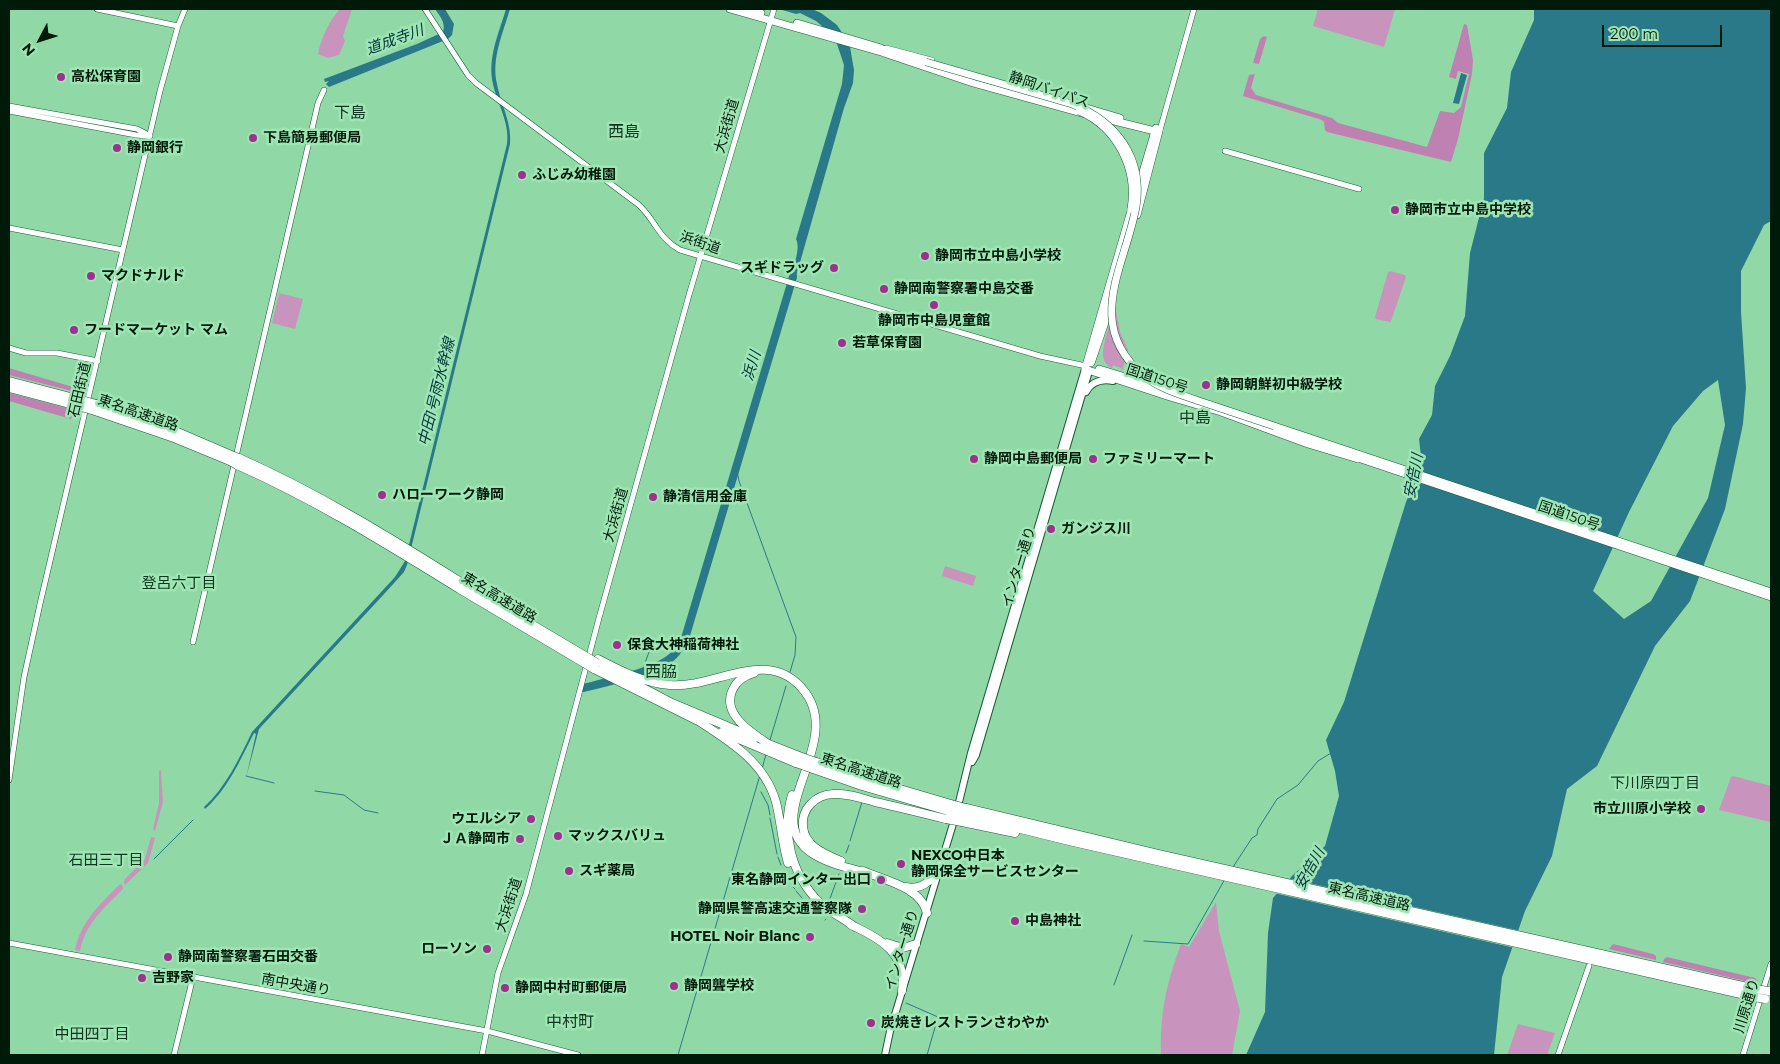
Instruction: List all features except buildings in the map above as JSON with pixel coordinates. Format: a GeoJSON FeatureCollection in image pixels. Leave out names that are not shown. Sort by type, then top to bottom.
{"type":"FeatureCollection","features":[{"type":"Feature","properties":{"kind":"highway","name":"静岡バイパス"},"geometry":{"type":"LineString","coordinates":[[730,9],[772,14]]}},
{"type":"Feature","properties":{"kind":"highway","name":"静岡バイパス"},"geometry":{"type":"LineString","coordinates":[[748,9],[772,14],[828,35],[1072,104],[1093,113],[1108,124],[1120,137],[1128,152],[1134,166],[1137,184],[1136,207],[1112,297],[1113,324],[1121,346],[1140,373],[1158,385],[1274,427]]}},
{"type":"Feature","properties":{"kind":"highway"},"geometry":{"type":"LineString","coordinates":[[885,51],[974,83],[1157,130],[1088,368]]}},
{"type":"Feature","properties":{"kind":"highway","name":"国道150号"},"geometry":{"type":"LineString","coordinates":[[1088,368],[1101,335],[1121,272],[1153,159],[1157,130]]}},
{"type":"Feature","properties":{"kind":"highway","name":"国道150号"},"geometry":{"type":"LineString","coordinates":[[1101,335],[1096,362],[1099,367],[1110,372]]}},
{"type":"Feature","properties":{"kind":"highway","name":"国道150号"},"geometry":{"type":"LineString","coordinates":[[1088,368],[1110,372],[1188,395],[1300,431],[1359,456]]}},
{"type":"Feature","properties":{"kind":"highway","name":"国道150号"},"geometry":{"type":"LineString","coordinates":[[1088,368],[1170,398],[1221,412],[1323,449],[1359,456]]}},
{"type":"Feature","properties":{"kind":"highway","name":"東名高速道路"},"geometry":{"type":"LineString","coordinates":[[9,381],[175,432],[316,499],[596,664]]}},
{"type":"Feature","properties":{"kind":"highway","name":"東名高速道路"},"geometry":{"type":"LineString","coordinates":[[9,388],[81,403]]}},
{"type":"Feature","properties":{"kind":"highway","name":"国道150号"},"geometry":{"type":"LineString","coordinates":[[1274,427],[1729,580],[1771,592]]}},
{"type":"Feature","properties":{"kind":"highway","name":"国道150号"},"geometry":{"type":"LineString","coordinates":[[1729,580],[1771,597]]}},
{"type":"Feature","properties":{"kind":"highway","name":"東名高速道路"},"geometry":{"type":"LineString","coordinates":[[463,587],[547,634],[611,675],[700,722],[768,746]]}},
{"type":"Feature","properties":{"kind":"highway"},"geometry":{"type":"LineString","coordinates":[[596,664],[670,685],[693,684],[736,672],[758,669],[777,672],[792,679],[805,692],[810,701],[815,714],[817,728],[813,750],[794,806],[797,834],[805,848],[818,857],[867,873]]}},
{"type":"Feature","properties":{"kind":"highway"},"geometry":{"type":"LineString","coordinates":[[768,746],[737,719],[731,706],[731,692],[735,684],[744,676],[756,673],[769,673],[787,680],[799,690],[808,705],[812,718],[812,737],[789,805],[787,827],[790,851],[798,874],[820,903],[855,927]]}},
{"type":"Feature","properties":{"kind":"highway","name":"東名高速道路"},"geometry":{"type":"LineString","coordinates":[[624,682],[798,759],[866,779],[949,815],[964,815],[1069,841],[1184,859],[1588,950],[1755,993],[1768,1000]]}},
{"type":"Feature","properties":{"kind":"highway"},"geometry":{"type":"LineString","coordinates":[[700,722],[739,749],[761,772],[776,802],[783,845],[794,876],[818,906],[828,914],[871,936],[898,947],[907,948],[916,944]]}},
{"type":"Feature","properties":{"kind":"highway"},"geometry":{"type":"LineString","coordinates":[[927,913],[924,903],[916,894],[821,853],[806,838],[803,831],[803,817],[806,810],[818,798],[834,794],[949,815]]}},
{"type":"Feature","properties":{"kind":"highway","name":"東名高速道路"},"geometry":{"type":"LineString","coordinates":[[1016,828],[1129,851],[1179,866],[1587,962],[1755,993],[1770,992]]}},
{"type":"Feature","properties":{"kind":"highway"},"geometry":{"type":"LineString","coordinates":[[894,884],[911,888],[924,885],[935,874],[941,862]]}},
{"type":"Feature","properties":{"kind":"highway"},"geometry":{"type":"LineString","coordinates":[[871,936],[895,954],[903,975],[902,991]]}},
{"type":"Feature","properties":{"kind":"main road","name":"インター通り"},"geometry":{"type":"LineString","coordinates":[[968,769],[976,755],[1082,399],[1088,368]]}},
{"type":"Feature","properties":{"kind":"main road","name":"インター通り"},"geometry":{"type":"LineString","coordinates":[[959,802],[971,753],[1088,368]]}},
{"type":"Feature","properties":{"kind":"main road"},"geometry":{"type":"LineString","coordinates":[[1082,399],[1091,385],[1102,380],[1112,380],[1146,389]]}},
{"type":"Feature","properties":{"kind":"main road","name":"インター通り"},"geometry":{"type":"LineString","coordinates":[[885,1055],[890,1031],[941,862],[949,815]]}},
{"type":"Feature","properties":{"kind":"street"},"geometry":{"type":"LineString","coordinates":[[97,9],[178,26]]}},
{"type":"Feature","properties":{"kind":"street","name":"石田街道"},"geometry":{"type":"LineString","coordinates":[[9,780],[24,677],[160,90],[178,26],[185,9]]}},
{"type":"Feature","properties":{"kind":"street","name":"浜街道"},"geometry":{"type":"LineString","coordinates":[[425,9],[468,75],[476,84],[639,205],[668,243],[680,250],[1088,368]]}},
{"type":"Feature","properties":{"kind":"street"},"geometry":{"type":"LineString","coordinates":[[1157,130],[1194,9]]}},
{"type":"Feature","properties":{"kind":"street","name":"大浜街道"},"geometry":{"type":"LineString","coordinates":[[482,1055],[498,973],[526,894],[599,618],[701,256],[772,14]]}},
{"type":"Feature","properties":{"kind":"street"},"geometry":{"type":"LineString","coordinates":[[193,642],[318,103],[324,90]]}},
{"type":"Feature","properties":{"kind":"street"},"geometry":{"type":"LineString","coordinates":[[9,106],[137,129],[150,136]]}},
{"type":"Feature","properties":{"kind":"street"},"geometry":{"type":"LineString","coordinates":[[9,111],[150,136]]}},
{"type":"Feature","properties":{"kind":"street"},"geometry":{"type":"LineString","coordinates":[[1225,151],[1358,189]]}},
{"type":"Feature","properties":{"kind":"street"},"geometry":{"type":"LineString","coordinates":[[9,228],[123,250]]}},
{"type":"Feature","properties":{"kind":"street"},"geometry":{"type":"LineString","coordinates":[[9,348],[26,353],[57,353],[98,361]]}},
{"type":"Feature","properties":{"kind":"street","name":"南中央通り"},"geometry":{"type":"LineString","coordinates":[[9,943],[487,1031],[578,1055]]}},
{"type":"Feature","properties":{"kind":"street"},"geometry":{"type":"LineString","coordinates":[[1558,1055],[1587,962]]}},
{"type":"Feature","properties":{"kind":"street","name":"川原通り"},"geometry":{"type":"LineString","coordinates":[[1743,1055],[1771,964]]}},
{"type":"Feature","properties":{"kind":"street"},"geometry":{"type":"LineString","coordinates":[[174,1055],[193,977]]}},
{"type":"Feature","properties":{"kind":"shaded area"},"geometry":{"type":"Polygon","coordinates":[[[340,9],[352,9],[343,36],[345,41],[339,55],[328,58],[318,54],[319,48],[329,24],[340,9]]]}},
{"type":"Feature","properties":{"kind":"shaded area"},"geometry":{"type":"Polygon","coordinates":[[[1318,9],[1395,9],[1384,47],[1313,26],[1318,9]]]}},
{"type":"Feature","properties":{"kind":"shaded area"},"geometry":{"type":"Polygon","coordinates":[[[1464,24],[1467,25],[1473,60],[1472,74],[1451,162],[1327,132],[1322,120],[1243,96],[1249,75],[1255,74],[1251,88],[1256,95],[1332,118],[1338,123],[1427,147],[1440,111],[1454,113],[1461,107],[1469,74],[1458,71],[1456,79],[1449,77],[1464,24]]]}},
{"type":"Feature","properties":{"kind":"shaded area"},"geometry":{"type":"Polygon","coordinates":[[[1264,36],[1267,37],[1259,64],[1253,63],[1260,39],[1264,36]]]}},
{"type":"Feature","properties":{"kind":"shaded area"},"geometry":{"type":"Polygon","coordinates":[[[1388,272],[1405,275],[1406,277],[1390,322],[1376,319],[1375,317],[1388,272]]]}},
{"type":"Feature","properties":{"kind":"shaded area"},"geometry":{"type":"Polygon","coordinates":[[[279,293],[303,299],[295,329],[272,323],[279,293]]]}},
{"type":"Feature","properties":{"kind":"shaded area"},"geometry":{"type":"Polygon","coordinates":[[[1115,306],[1120,332],[1128,350],[1122,371],[1121,368],[1113,365],[1112,368],[1109,366],[1103,356],[1115,306]]]}},
{"type":"Feature","properties":{"kind":"shaded area"},"geometry":{"type":"Polygon","coordinates":[[[9,368],[73,387],[72,391],[9,375],[9,368]]]}},
{"type":"Feature","properties":{"kind":"shaded area"},"geometry":{"type":"Polygon","coordinates":[[[9,393],[74,410],[71,419],[9,401],[9,393]]]}},
{"type":"Feature","properties":{"kind":"shaded area"},"geometry":{"type":"Polygon","coordinates":[[[945,566],[976,576],[973,586],[942,576],[945,566]]]}},
{"type":"Feature","properties":{"kind":"shaded area"},"geometry":{"type":"Polygon","coordinates":[[[161,770],[163,802],[155,831],[153,829],[159,803],[159,771],[161,770]]]}},
{"type":"Feature","properties":{"kind":"shaded area"},"geometry":{"type":"Polygon","coordinates":[[[1733,776],[1771,786],[1771,822],[1719,810],[1733,776]]]}},
{"type":"Feature","properties":{"kind":"shaded area"},"geometry":{"type":"Polygon","coordinates":[[[151,837],[155,838],[148,863],[125,885],[125,879],[145,859],[151,837]]]}},
{"type":"Feature","properties":{"kind":"shaded area"},"geometry":{"type":"Polygon","coordinates":[[[122,884],[123,889],[102,910],[91,925],[80,951],[75,950],[86,922],[112,892],[122,884]]]}},
{"type":"Feature","properties":{"kind":"shaded area"},"geometry":{"type":"Polygon","coordinates":[[[1216,902],[1219,931],[1240,1011],[1232,1055],[1161,1055],[1165,999],[1171,972],[1181,944],[1189,947],[1216,902]]]}},
{"type":"Feature","properties":{"kind":"shaded area"},"geometry":{"type":"Polygon","coordinates":[[[1613,944],[1653,954],[1656,956],[1656,960],[1609,949],[1613,944]]]}},
{"type":"Feature","properties":{"kind":"shaded area"},"geometry":{"type":"Polygon","coordinates":[[[1667,957],[1755,978],[1758,984],[1663,962],[1667,957]]]}},
{"type":"Feature","properties":{"kind":"shaded area"},"geometry":{"type":"Polygon","coordinates":[[[1518,1024],[1555,1033],[1547,1055],[1507,1055],[1518,1024]]]}},
{"type":"Feature","properties":{"kind":"water"},"geometry":{"type":"Polygon","coordinates":[[[435,9],[445,9],[454,24],[452,35],[448,39],[329,87],[326,84],[329,81],[325,82],[324,79],[417,44],[443,32],[441,17],[435,9]]]}},
{"type":"Feature","properties":{"kind":"water"},"geometry":{"type":"Polygon","coordinates":[[[506,9],[510,9],[499,46],[496,75],[506,114],[510,144],[407,565],[404,572],[259,729],[246,778],[256,734],[254,733],[227,783],[205,809],[204,807],[219,791],[231,772],[252,732],[395,577],[405,561],[507,144],[507,128],[493,84],[492,74],[493,55],[506,9]]]}},
{"type":"Feature","properties":{"kind":"water"},"geometry":{"type":"Polygon","coordinates":[[[779,9],[812,9],[837,25],[850,47],[854,70],[853,83],[844,108],[793,287],[787,285],[797,256],[796,239],[842,84],[844,65],[837,44],[822,26],[800,13],[796,14],[779,9]]]}},
{"type":"Feature","properties":{"kind":"water","name":"安倍川"},"geometry":{"type":"Polygon","coordinates":[[[1534,9],[1771,9],[1771,221],[1764,225],[1741,271],[1741,312],[1746,388],[1743,424],[1725,509],[1690,601],[1655,646],[1597,766],[1567,789],[1552,856],[1525,911],[1502,977],[1494,1055],[1246,1055],[1265,1012],[1268,933],[1273,898],[1292,876],[1325,846],[1339,796],[1335,771],[1326,740],[1344,702],[1406,502],[1422,465],[1419,439],[1432,415],[1435,386],[1450,356],[1465,316],[1470,253],[1484,198],[1484,153],[1507,108],[1511,72],[1534,20],[1534,9]],[[1718,380],[1703,391],[1673,426],[1629,512],[1593,591],[1624,619],[1651,601],[1708,498],[1725,425],[1718,380]]]}},
{"type":"Feature","properties":{"kind":"water"},"geometry":{"type":"Polygon","coordinates":[[[1461,73],[1467,75],[1459,104],[1453,103],[1461,73]]]}},
{"type":"Feature","properties":{"kind":"pier"},"geometry":{"type":"Polygon","coordinates":[[[1287,878],[1521,931],[1515,948],[1274,893],[1287,878]]]}},
{"type":"Feature","properties":{"kind":"waterway","name":"浜川"},"geometry":{"type":"LineString","coordinates":[[583,688],[632,675],[657,666],[674,655],[682,643],[686,635],[793,277]]}},
{"type":"Feature","properties":{"kind":"waterway"},"geometry":{"type":"LineString","coordinates":[[736,465],[739,481],[796,637],[795,655],[790,672]]}},
{"type":"Feature","properties":{"kind":"waterway"},"geometry":{"type":"LineString","coordinates":[[644,666],[650,649]]}},
{"type":"Feature","properties":{"kind":"waterway"},"geometry":{"type":"LineString","coordinates":[[770,740],[786,686]]}},
{"type":"Feature","properties":{"kind":"waterway"},"geometry":{"type":"LineString","coordinates":[[1233,867],[1252,838],[1257,835],[1258,829],[1277,799],[1298,785],[1318,761],[1331,753]]}},
{"type":"Feature","properties":{"kind":"waterway"},"geometry":{"type":"LineString","coordinates":[[762,769],[766,754]]}},
{"type":"Feature","properties":{"kind":"waterway"},"geometry":{"type":"LineString","coordinates":[[871,775],[874,769]]}},
{"type":"Feature","properties":{"kind":"waterway"},"geometry":{"type":"LineString","coordinates":[[678,1055],[760,775]]}},
{"type":"Feature","properties":{"kind":"waterway"},"geometry":{"type":"LineString","coordinates":[[246,776],[274,783]]}},
{"type":"Feature","properties":{"kind":"waterway"},"geometry":{"type":"LineString","coordinates":[[315,791],[344,795],[364,810],[378,813]]}},
{"type":"Feature","properties":{"kind":"waterway"},"geometry":{"type":"LineString","coordinates":[[761,792],[768,805],[770,815]]}},
{"type":"Feature","properties":{"kind":"waterway"},"geometry":{"type":"LineString","coordinates":[[850,841],[862,802]]}},
{"type":"Feature","properties":{"kind":"waterway"},"geometry":{"type":"LineString","coordinates":[[770,818],[777,854]]}},
{"type":"Feature","properties":{"kind":"waterway"},"geometry":{"type":"LineString","coordinates":[[154,859],[193,820]]}},
{"type":"Feature","properties":{"kind":"waterway"},"geometry":{"type":"LineString","coordinates":[[846,853],[849,845]]}},
{"type":"Feature","properties":{"kind":"waterway"},"geometry":{"type":"LineString","coordinates":[[778,857],[781,865]]}},
{"type":"Feature","properties":{"kind":"waterway"},"geometry":{"type":"LineString","coordinates":[[828,904],[839,874]]}},
{"type":"Feature","properties":{"kind":"waterway"},"geometry":{"type":"LineString","coordinates":[[1144,941],[1188,944],[1225,879]]}},
{"type":"Feature","properties":{"kind":"waterway"},"geometry":{"type":"LineString","coordinates":[[796,891],[802,898]]}},
{"type":"Feature","properties":{"kind":"waterway"},"geometry":{"type":"LineString","coordinates":[[807,904],[812,909]]}},
{"type":"Feature","properties":{"kind":"waterway"},"geometry":{"type":"LineString","coordinates":[[1114,985],[1132,935]]}},
{"type":"Feature","properties":{"kind":"waterway"},"geometry":{"type":"LineString","coordinates":[[906,1003],[938,1017],[927,1055]]}},
{"type":"Feature","properties":{"kind":"place","name":"高松保育園"},"geometry":{"type":"Point","coordinates":[61,77]}},
{"type":"Feature","properties":{"kind":"place","name":"下島簡易郵便局"},"geometry":{"type":"Point","coordinates":[253,138]}},
{"type":"Feature","properties":{"kind":"place","name":"静岡銀行"},"geometry":{"type":"Point","coordinates":[117,148]}},
{"type":"Feature","properties":{"kind":"place","name":"ふじみ幼稚園"},"geometry":{"type":"Point","coordinates":[522,175]}},
{"type":"Feature","properties":{"kind":"place","name":"静岡市立中島中学校"},"geometry":{"type":"Point","coordinates":[1395,210]}},
{"type":"Feature","properties":{"kind":"place","name":"静岡市立中島小学校"},"geometry":{"type":"Point","coordinates":[925,256]}},
{"type":"Feature","properties":{"kind":"place","name":"スギドラッグ"},"geometry":{"type":"Point","coordinates":[834,268]}},
{"type":"Feature","properties":{"kind":"place","name":"マクドナルド"},"geometry":{"type":"Point","coordinates":[91,276]}},
{"type":"Feature","properties":{"kind":"place","name":"静岡南警察署中島交番"},"geometry":{"type":"Point","coordinates":[884,289]}},
{"type":"Feature","properties":{"kind":"place","name":"静岡市中島児童館"},"geometry":{"type":"Point","coordinates":[934,305]}},
{"type":"Feature","properties":{"kind":"place","name":"フードマーケット マム"},"geometry":{"type":"Point","coordinates":[74,330]}},
{"type":"Feature","properties":{"kind":"place","name":"若草保育園"},"geometry":{"type":"Point","coordinates":[842,343]}},
{"type":"Feature","properties":{"kind":"place","name":"静岡朝鮮初中級学校"},"geometry":{"type":"Point","coordinates":[1206,385]}},
{"type":"Feature","properties":{"kind":"place","name":"静岡中島郵便局"},"geometry":{"type":"Point","coordinates":[974,459]}},
{"type":"Feature","properties":{"kind":"place","name":"ファミリーマート"},"geometry":{"type":"Point","coordinates":[1093,459]}},
{"type":"Feature","properties":{"kind":"place","name":"ハローワーク静岡"},"geometry":{"type":"Point","coordinates":[382,495]}},
{"type":"Feature","properties":{"kind":"place","name":"静清信用金庫"},"geometry":{"type":"Point","coordinates":[653,497]}},
{"type":"Feature","properties":{"kind":"place","name":"ガンジス川"},"geometry":{"type":"Point","coordinates":[1051,529]}},
{"type":"Feature","properties":{"kind":"place","name":"保食大神稲荷神社"},"geometry":{"type":"Point","coordinates":[617,645]}},
{"type":"Feature","properties":{"kind":"place","name":"市立川原小学校"},"geometry":{"type":"Point","coordinates":[1701,809]}},
{"type":"Feature","properties":{"kind":"place","name":"ウエルシア"},"geometry":{"type":"Point","coordinates":[531,819]}},
{"type":"Feature","properties":{"kind":"place","name":"マックスバリュ"},"geometry":{"type":"Point","coordinates":[558,836]}},
{"type":"Feature","properties":{"kind":"place","name":"ＪＡ静岡市"},"geometry":{"type":"Point","coordinates":[520,839]}},
{"type":"Feature","properties":{"kind":"place","name":"NEXCO中日本 静岡保全サービスセンター"},"geometry":{"type":"Point","coordinates":[901,864]}},
{"type":"Feature","properties":{"kind":"place","name":"スギ薬局"},"geometry":{"type":"Point","coordinates":[569,871]}},
{"type":"Feature","properties":{"kind":"place","name":"東名静岡インター出口"},"geometry":{"type":"Point","coordinates":[881,880]}},
{"type":"Feature","properties":{"kind":"place","name":"静岡県警高速交通警察隊"},"geometry":{"type":"Point","coordinates":[862,909]}},
{"type":"Feature","properties":{"kind":"place","name":"中島神社"},"geometry":{"type":"Point","coordinates":[1015,921]}},
{"type":"Feature","properties":{"kind":"place","name":"HOTEL Noir Blanc"},"geometry":{"type":"Point","coordinates":[810,937]}},
{"type":"Feature","properties":{"kind":"place","name":"ローソン"},"geometry":{"type":"Point","coordinates":[487,949]}},
{"type":"Feature","properties":{"kind":"place","name":"静岡南警察署石田交番"},"geometry":{"type":"Point","coordinates":[168,957]}},
{"type":"Feature","properties":{"kind":"place","name":"吉野家"},"geometry":{"type":"Point","coordinates":[142,978]}},
{"type":"Feature","properties":{"kind":"place","name":"静岡聾学校"},"geometry":{"type":"Point","coordinates":[674,986]}},
{"type":"Feature","properties":{"kind":"place","name":"静岡中村町郵便局"},"geometry":{"type":"Point","coordinates":[505,988]}},
{"type":"Feature","properties":{"kind":"place","name":"炭焼きレストランさわやか"},"geometry":{"type":"Point","coordinates":[871,1023]}},
{"type":"Feature","properties":{"kind":"district","name":"下島"},"geometry":{"type":"Point","coordinates":[350,113]}},
{"type":"Feature","properties":{"kind":"district","name":"西島"},"geometry":{"type":"Point","coordinates":[624,132]}},
{"type":"Feature","properties":{"kind":"district","name":"中島"},"geometry":{"type":"Point","coordinates":[1195,418]}},
{"type":"Feature","properties":{"kind":"district","name":"登呂六丁目"},"geometry":{"type":"Point","coordinates":[179,584]}},
{"type":"Feature","properties":{"kind":"district","name":"西脇"},"geometry":{"type":"Point","coordinates":[661,672]}},
{"type":"Feature","properties":{"kind":"district","name":"下川原四丁目"},"geometry":{"type":"Point","coordinates":[1655,784]}},
{"type":"Feature","properties":{"kind":"district","name":"石田三丁目"},"geometry":{"type":"Point","coordinates":[106,861]}},
{"type":"Feature","properties":{"kind":"district","name":"中村町"},"geometry":{"type":"Point","coordinates":[570,1022]}},
{"type":"Feature","properties":{"kind":"district","name":"中田四丁目"},"geometry":{"type":"Point","coordinates":[92,1035]}},
{"type":"Feature","properties":{"kind":"water label","name":"道成寺川"},"geometry":{"type":"Point","coordinates":[395,40]}},
{"type":"Feature","properties":{"kind":"water label","name":"中田1号雨水幹線"},"geometry":{"type":"Point","coordinates":[437,392]}}]}
